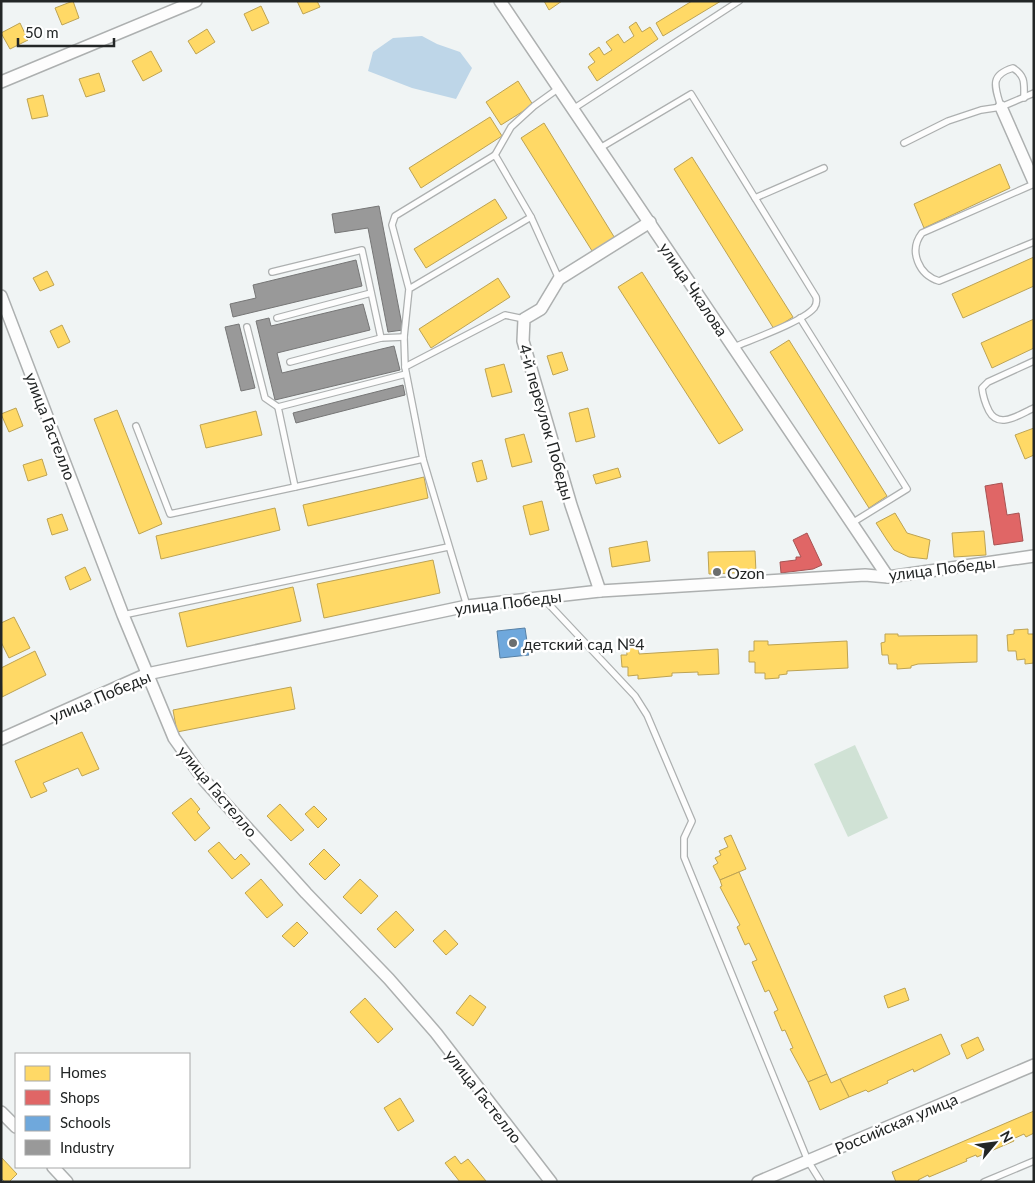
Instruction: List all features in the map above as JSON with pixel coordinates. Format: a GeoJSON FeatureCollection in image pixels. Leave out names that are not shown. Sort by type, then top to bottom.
{"type":"FeatureCollection","features":[{"type":"Feature","properties":{"kind":"street"},"geometry":{"type":"LineString","coordinates":[[1,82],[196,1]]}},
{"type":"Feature","properties":{"kind":"street","name":"улица Чкалова"},"geometry":{"type":"LineString","coordinates":[[500,1],[888,577]]}},
{"type":"Feature","properties":{"kind":"street"},"geometry":{"type":"LineString","coordinates":[[1001,107],[1034,183]]}},
{"type":"Feature","properties":{"kind":"street"},"geometry":{"type":"LineString","coordinates":[[524,319],[541,309],[559,279],[650,222]]}},
{"type":"Feature","properties":{"kind":"street","name":"улица Гастелло"},"geometry":{"type":"LineString","coordinates":[[1,296],[123,615],[174,738],[204,780],[306,893],[389,979],[436,1033],[551,1182]]}},
{"type":"Feature","properties":{"kind":"street","name":"4-й переулок Победы"},"geometry":{"type":"LineString","coordinates":[[524,319],[524,340],[571,505],[600,591]]}},
{"type":"Feature","properties":{"kind":"street","name":"улица Победы"},"geometry":{"type":"LineString","coordinates":[[1,739],[147,674],[467,606],[600,591],[865,575],[888,577],[1034,556]]}},
{"type":"Feature","properties":{"kind":"street","name":"Российская улица"},"geometry":{"type":"LineString","coordinates":[[758,1182],[1034,1065]]}},
{"type":"Feature","properties":{"kind":"street"},"geometry":{"type":"LineString","coordinates":[[1,1112],[15,1126]]}},
{"type":"Feature","properties":{"kind":"street"},"geometry":{"type":"LineString","coordinates":[[54,1168],[67,1182]]}},
{"type":"Feature","properties":{"kind":"lane"},"geometry":{"type":"LineString","coordinates":[[573,109],[740,1]]}},
{"type":"Feature","properties":{"kind":"lane"},"geometry":{"type":"LineString","coordinates":[[1001,107],[994,86],[998,75],[1004,70],[1013,68],[1022,73],[1025,80],[1024,98]]}},
{"type":"Feature","properties":{"kind":"lane"},"geometry":{"type":"LineString","coordinates":[[467,606],[423,460],[406,370],[404,337],[409,289],[392,226],[395,216],[495,155],[511,127],[534,106],[559,88]]}},
{"type":"Feature","properties":{"kind":"lane"},"geometry":{"type":"LineString","coordinates":[[600,148],[691,94],[816,297],[817,304],[800,318],[734,348]]}},
{"type":"Feature","properties":{"kind":"lane"},"geometry":{"type":"LineString","coordinates":[[904,143],[948,121],[981,110],[1001,107],[1034,94]]}},
{"type":"Feature","properties":{"kind":"lane"},"geometry":{"type":"LineString","coordinates":[[495,155],[531,216],[559,279]]}},
{"type":"Feature","properties":{"kind":"lane"},"geometry":{"type":"LineString","coordinates":[[755,198],[824,168]]}},
{"type":"Feature","properties":{"kind":"lane"},"geometry":{"type":"LineString","coordinates":[[1034,183],[922,233],[916,241],[915,253],[920,267],[928,278],[939,281],[1034,242]]}},
{"type":"Feature","properties":{"kind":"lane"},"geometry":{"type":"LineString","coordinates":[[409,289],[531,216]]}},
{"type":"Feature","properties":{"kind":"lane"},"geometry":{"type":"LineString","coordinates":[[272,272],[362,250],[381,338]]}},
{"type":"Feature","properties":{"kind":"lane"},"geometry":{"type":"LineString","coordinates":[[277,318],[371,293]]}},
{"type":"Feature","properties":{"kind":"lane"},"geometry":{"type":"LineString","coordinates":[[278,407],[406,370],[505,315],[524,319]]}},
{"type":"Feature","properties":{"kind":"lane"},"geometry":{"type":"LineString","coordinates":[[800,318],[907,489],[852,523]]}},
{"type":"Feature","properties":{"kind":"lane"},"geometry":{"type":"LineString","coordinates":[[247,327],[264,398],[278,407],[295,487]]}},
{"type":"Feature","properties":{"kind":"lane"},"geometry":{"type":"LineString","coordinates":[[290,362],[381,338],[404,337]]}},
{"type":"Feature","properties":{"kind":"lane"},"geometry":{"type":"LineString","coordinates":[[1034,361],[988,382],[982,388],[983,398],[992,416],[998,421],[1005,421],[1034,408]]}},
{"type":"Feature","properties":{"kind":"lane"},"geometry":{"type":"LineString","coordinates":[[136,426],[170,514],[423,460]]}},
{"type":"Feature","properties":{"kind":"lane"},"geometry":{"type":"LineString","coordinates":[[123,615],[448,547]]}},
{"type":"Feature","properties":{"kind":"lane"},"geometry":{"type":"LineString","coordinates":[[543,598],[635,696],[647,715],[692,821],[684,838],[684,857],[808,1161],[821,1182]]}},
{"type":"Feature","properties":{"kind":"lane"},"geometry":{"type":"LineString","coordinates":[[984,1182],[1034,1161]]}},
{"type":"Feature","properties":{"kind":"green space"},"geometry":{"type":"Polygon","coordinates":[[[855,745],[888,818],[848,837],[814,764],[855,745]]]}},
{"type":"Feature","properties":{"kind":"water"},"geometry":{"type":"Polygon","coordinates":[[[422,36],[437,44],[460,52],[472,68],[456,99],[412,88],[368,71],[373,52],[393,38],[422,36]]]}},
{"type":"Feature","properties":{"kind":"building: Homes"},"geometry":{"type":"Polygon","coordinates":[[[73,1],[79,18],[62,25],[55,8],[73,1]]]}},
{"type":"Feature","properties":{"kind":"building: Homes"},"geometry":{"type":"Polygon","coordinates":[[[297,1],[317,1],[320,7],[303,14],[297,1]]]}},
{"type":"Feature","properties":{"kind":"building: Homes"},"geometry":{"type":"Polygon","coordinates":[[[544,1],[562,1],[549,10],[544,1]]]}},
{"type":"Feature","properties":{"kind":"building: Homes"},"geometry":{"type":"Polygon","coordinates":[[[692,1],[721,1],[663,36],[656,23],[692,1]]]}},
{"type":"Feature","properties":{"kind":"building: Homes"},"geometry":{"type":"Polygon","coordinates":[[[261,6],[269,23],[252,31],[244,14],[261,6]]]}},
{"type":"Feature","properties":{"kind":"building: Homes"},"geometry":{"type":"Polygon","coordinates":[[[636,22],[642,32],[650,27],[658,39],[597,81],[588,67],[595,62],[589,54],[599,47],[604,55],[612,50],[606,42],[618,34],[624,43],[634,36],[629,27],[636,22]]]}},
{"type":"Feature","properties":{"kind":"building: Homes"},"geometry":{"type":"Polygon","coordinates":[[[20,23],[28,40],[10,49],[1,33],[20,23]]]}},
{"type":"Feature","properties":{"kind":"building: Homes"},"geometry":{"type":"Polygon","coordinates":[[[207,29],[215,42],[196,54],[188,41],[207,29]]]}},
{"type":"Feature","properties":{"kind":"building: Homes"},"geometry":{"type":"Polygon","coordinates":[[[151,51],[162,71],[143,81],[132,61],[151,51]]]}},
{"type":"Feature","properties":{"kind":"building: Homes"},"geometry":{"type":"Polygon","coordinates":[[[99,73],[105,91],[86,97],[79,79],[99,73]]]}},
{"type":"Feature","properties":{"kind":"building: Homes"},"geometry":{"type":"Polygon","coordinates":[[[518,81],[533,105],[501,125],[486,102],[518,81]]]}},
{"type":"Feature","properties":{"kind":"building: Homes"},"geometry":{"type":"Polygon","coordinates":[[[43,95],[48,116],[32,119],[27,99],[43,95]]]}},
{"type":"Feature","properties":{"kind":"building: Homes"},"geometry":{"type":"Polygon","coordinates":[[[490,117],[502,136],[421,188],[409,168],[490,117]]]}},
{"type":"Feature","properties":{"kind":"building: Homes"},"geometry":{"type":"Polygon","coordinates":[[[544,123],[616,240],[594,254],[521,138],[544,123]]]}},
{"type":"Feature","properties":{"kind":"building: Homes"},"geometry":{"type":"Polygon","coordinates":[[[692,157],[793,317],[774,329],[674,169],[692,157]]]}},
{"type":"Feature","properties":{"kind":"building: Homes"},"geometry":{"type":"Polygon","coordinates":[[[1000,164],[1010,188],[924,228],[914,204],[1000,164]]]}},
{"type":"Feature","properties":{"kind":"building: Homes"},"geometry":{"type":"Polygon","coordinates":[[[495,199],[507,218],[426,268],[414,249],[495,199]]]}},
{"type":"Feature","properties":{"kind":"building: Homes"},"geometry":{"type":"Polygon","coordinates":[[[1034,257],[1034,286],[963,318],[952,294],[1034,257]]]}},
{"type":"Feature","properties":{"kind":"building: Homes"},"geometry":{"type":"Polygon","coordinates":[[[47,271],[54,285],[40,291],[33,278],[47,271]]]}},
{"type":"Feature","properties":{"kind":"building: Homes"},"geometry":{"type":"Polygon","coordinates":[[[642,272],[743,430],[719,444],[618,287],[642,272]]]}},
{"type":"Feature","properties":{"kind":"building: Homes"},"geometry":{"type":"Polygon","coordinates":[[[498,278],[510,297],[431,348],[419,329],[498,278]]]}},
{"type":"Feature","properties":{"kind":"building: Homes"},"geometry":{"type":"Polygon","coordinates":[[[1034,319],[1034,348],[992,368],[981,343],[1034,319]]]}},
{"type":"Feature","properties":{"kind":"building: Homes"},"geometry":{"type":"Polygon","coordinates":[[[62,325],[70,342],[58,348],[50,331],[62,325]]]}},
{"type":"Feature","properties":{"kind":"building: Homes"},"geometry":{"type":"Polygon","coordinates":[[[789,340],[887,496],[869,508],[770,352],[789,340]]]}},
{"type":"Feature","properties":{"kind":"building: Homes"},"geometry":{"type":"Polygon","coordinates":[[[562,352],[568,370],[553,375],[547,356],[562,352]]]}},
{"type":"Feature","properties":{"kind":"building: Homes"},"geometry":{"type":"Polygon","coordinates":[[[504,364],[512,392],[492,397],[485,369],[504,364]]]}},
{"type":"Feature","properties":{"kind":"building: Homes"},"geometry":{"type":"Polygon","coordinates":[[[16,408],[23,426],[9,432],[1,414],[16,408]]]}},
{"type":"Feature","properties":{"kind":"building: Homes"},"geometry":{"type":"Polygon","coordinates":[[[588,408],[595,437],[576,442],[569,413],[588,408]]]}},
{"type":"Feature","properties":{"kind":"building: Homes"},"geometry":{"type":"Polygon","coordinates":[[[117,410],[162,524],[139,534],[94,419],[117,410]]]}},
{"type":"Feature","properties":{"kind":"building: Homes"},"geometry":{"type":"Polygon","coordinates":[[[256,411],[262,435],[206,448],[200,425],[256,411]]]}},
{"type":"Feature","properties":{"kind":"building: Homes"},"geometry":{"type":"Polygon","coordinates":[[[1034,428],[1034,455],[1025,459],[1015,435],[1034,428]]]}},
{"type":"Feature","properties":{"kind":"building: Homes"},"geometry":{"type":"Polygon","coordinates":[[[524,434],[532,462],[512,467],[505,439],[524,434]]]}},
{"type":"Feature","properties":{"kind":"building: Homes"},"geometry":{"type":"Polygon","coordinates":[[[42,459],[47,475],[28,481],[23,465],[42,459]]]}},
{"type":"Feature","properties":{"kind":"building: Homes"},"geometry":{"type":"Polygon","coordinates":[[[482,460],[487,479],[477,482],[472,463],[482,460]]]}},
{"type":"Feature","properties":{"kind":"building: Homes"},"geometry":{"type":"Polygon","coordinates":[[[618,468],[621,477],[596,484],[593,475],[618,468]]]}},
{"type":"Feature","properties":{"kind":"building: Homes"},"geometry":{"type":"Polygon","coordinates":[[[424,477],[428,498],[308,526],[303,505],[424,477]]]}},
{"type":"Feature","properties":{"kind":"building: Homes"},"geometry":{"type":"Polygon","coordinates":[[[542,501],[549,530],[530,535],[523,506],[542,501]]]}},
{"type":"Feature","properties":{"kind":"building: Homes"},"geometry":{"type":"Polygon","coordinates":[[[275,508],[280,530],[161,559],[156,536],[275,508]]]}},
{"type":"Feature","properties":{"kind":"building: Homes"},"geometry":{"type":"Polygon","coordinates":[[[895,513],[907,533],[930,540],[927,559],[909,557],[894,550],[887,540],[876,523],[895,513]]]}},
{"type":"Feature","properties":{"kind":"building: Homes"},"geometry":{"type":"Polygon","coordinates":[[[62,514],[68,530],[52,535],[47,519],[62,514]]]}},
{"type":"Feature","properties":{"kind":"building: Homes"},"geometry":{"type":"Polygon","coordinates":[[[984,531],[986,555],[954,557],[952,533],[984,531]]]}},
{"type":"Feature","properties":{"kind":"building: Homes"},"geometry":{"type":"Polygon","coordinates":[[[647,541],[650,561],[612,567],[609,548],[647,541]]]}},
{"type":"Feature","properties":{"kind":"building: Homes"},"geometry":{"type":"Polygon","coordinates":[[[755,551],[756,572],[709,574],[708,552],[755,551]]]}},
{"type":"Feature","properties":{"kind":"building: Homes"},"geometry":{"type":"Polygon","coordinates":[[[433,560],[440,593],[324,618],[317,584],[433,560]]]}},
{"type":"Feature","properties":{"kind":"building: Homes"},"geometry":{"type":"Polygon","coordinates":[[[85,567],[91,580],[70,590],[65,577],[85,567]]]}},
{"type":"Feature","properties":{"kind":"building: Homes"},"geometry":{"type":"Polygon","coordinates":[[[293,587],[301,621],[187,647],[179,613],[293,587]]]}},
{"type":"Feature","properties":{"kind":"building: Homes"},"geometry":{"type":"Polygon","coordinates":[[[14,617],[30,648],[9,658],[1,642],[1,623],[14,617]]]}},
{"type":"Feature","properties":{"kind":"building: Homes"},"geometry":{"type":"Polygon","coordinates":[[[1028,629],[1028,634],[1034,634],[1034,663],[1025,664],[1025,659],[1017,660],[1016,651],[1008,651],[1007,635],[1014,634],[1014,630],[1028,629]]]}},
{"type":"Feature","properties":{"kind":"building: Homes"},"geometry":{"type":"Polygon","coordinates":[[[885,634],[898,634],[898,636],[977,635],[977,662],[918,664],[911,666],[911,668],[897,669],[897,664],[889,664],[888,655],[882,655],[881,643],[885,642],[885,634]]]}},
{"type":"Feature","properties":{"kind":"building: Homes"},"geometry":{"type":"Polygon","coordinates":[[[754,641],[768,641],[768,645],[847,641],[848,668],[787,671],[787,674],[779,675],[779,678],[765,679],[765,673],[755,673],[755,662],[749,662],[749,651],[754,651],[754,641]]]}},
{"type":"Feature","properties":{"kind":"building: Homes"},"geometry":{"type":"Polygon","coordinates":[[[638,643],[639,654],[718,649],[719,674],[698,675],[698,672],[672,673],[672,676],[638,679],[638,675],[628,676],[628,667],[622,667],[621,655],[627,655],[626,644],[638,643]]]}},
{"type":"Feature","properties":{"kind":"building: Homes"},"geometry":{"type":"Polygon","coordinates":[[[35,651],[46,675],[2,697],[1,668],[35,651]]]}},
{"type":"Feature","properties":{"kind":"building: Homes"},"geometry":{"type":"Polygon","coordinates":[[[291,687],[295,709],[177,732],[173,710],[291,687]]]}},
{"type":"Feature","properties":{"kind":"building: Homes"},"geometry":{"type":"Polygon","coordinates":[[[82,732],[99,769],[82,776],[78,768],[43,783],[47,791],[31,798],[15,761],[82,732]]]}},
{"type":"Feature","properties":{"kind":"building: Homes"},"geometry":{"type":"Polygon","coordinates":[[[191,798],[200,809],[197,812],[210,828],[195,841],[172,813],[191,798]]]}},
{"type":"Feature","properties":{"kind":"building: Homes"},"geometry":{"type":"Polygon","coordinates":[[[280,804],[304,830],[291,841],[267,816],[280,804]]]}},
{"type":"Feature","properties":{"kind":"building: Homes"},"geometry":{"type":"Polygon","coordinates":[[[314,806],[327,819],[318,828],[305,814],[314,806]]]}},
{"type":"Feature","properties":{"kind":"building: Homes"},"geometry":{"type":"Polygon","coordinates":[[[731,835],[746,869],[720,880],[713,866],[718,863],[715,858],[721,855],[719,851],[728,847],[724,838],[731,835]]]}},
{"type":"Feature","properties":{"kind":"building: Homes"},"geometry":{"type":"Polygon","coordinates":[[[219,842],[235,860],[241,854],[250,864],[232,879],[208,851],[219,842]]]}},
{"type":"Feature","properties":{"kind":"building: Homes"},"geometry":{"type":"Polygon","coordinates":[[[324,849],[340,865],[325,880],[309,864],[324,849]]]}},
{"type":"Feature","properties":{"kind":"building: Homes"},"geometry":{"type":"Polygon","coordinates":[[[739,872],[827,1074],[808,1082],[790,1049],[793,1048],[785,1030],[782,1031],[774,1012],[778,1010],[769,990],[765,992],[752,962],[757,960],[749,943],[745,945],[737,927],[740,925],[720,887],[722,886],[720,880],[739,872]]]}},
{"type":"Feature","properties":{"kind":"building: Homes"},"geometry":{"type":"Polygon","coordinates":[[[261,879],[283,905],[267,918],[245,893],[261,879]]]}},
{"type":"Feature","properties":{"kind":"building: Homes"},"geometry":{"type":"Polygon","coordinates":[[[360,879],[378,896],[361,914],[343,897],[360,879]]]}},
{"type":"Feature","properties":{"kind":"building: Homes"},"geometry":{"type":"Polygon","coordinates":[[[396,911],[414,930],[395,948],[377,929],[396,911]]]}},
{"type":"Feature","properties":{"kind":"building: Homes"},"geometry":{"type":"Polygon","coordinates":[[[297,922],[308,933],[294,947],[282,936],[297,922]]]}},
{"type":"Feature","properties":{"kind":"building: Homes"},"geometry":{"type":"Polygon","coordinates":[[[445,930],[458,944],[446,955],[433,941],[445,930]]]}},
{"type":"Feature","properties":{"kind":"building: Homes"},"geometry":{"type":"Polygon","coordinates":[[[905,988],[909,1000],[888,1008],[884,996],[905,988]]]}},
{"type":"Feature","properties":{"kind":"building: Homes"},"geometry":{"type":"Polygon","coordinates":[[[470,995],[486,1007],[473,1026],[456,1013],[470,995]]]}},
{"type":"Feature","properties":{"kind":"building: Homes"},"geometry":{"type":"Polygon","coordinates":[[[365,998],[393,1029],[378,1043],[350,1012],[365,998]]]}},
{"type":"Feature","properties":{"kind":"building: Homes"},"geometry":{"type":"Polygon","coordinates":[[[941,1034],[950,1054],[914,1072],[913,1069],[887,1081],[888,1083],[868,1092],[866,1090],[849,1097],[840,1079],[941,1034]]]}},
{"type":"Feature","properties":{"kind":"building: Homes"},"geometry":{"type":"Polygon","coordinates":[[[978,1037],[984,1050],[967,1059],[961,1045],[978,1037]]]}},
{"type":"Feature","properties":{"kind":"building: Homes"},"geometry":{"type":"Polygon","coordinates":[[[827,1074],[831,1083],[840,1079],[849,1097],[820,1110],[808,1082],[827,1074]]]}},
{"type":"Feature","properties":{"kind":"building: Homes"},"geometry":{"type":"Polygon","coordinates":[[[400,1098],[414,1121],[398,1131],[384,1108],[400,1098]]]}},
{"type":"Feature","properties":{"kind":"building: Homes"},"geometry":{"type":"Polygon","coordinates":[[[1034,1111],[1034,1133],[1026,1137],[1024,1134],[1013,1139],[1014,1141],[977,1157],[976,1155],[966,1159],[967,1161],[929,1177],[928,1175],[918,1180],[919,1182],[896,1182],[892,1172],[1034,1111]]]}},
{"type":"Feature","properties":{"kind":"building: Homes"},"geometry":{"type":"Polygon","coordinates":[[[455,1156],[461,1164],[468,1159],[486,1181],[460,1182],[445,1163],[455,1156]]]}},
{"type":"Feature","properties":{"kind":"building: Homes"},"geometry":{"type":"Polygon","coordinates":[[[1,1157],[17,1174],[9,1182],[5,1182],[1,1178],[1,1157]]]}},
{"type":"Feature","properties":{"kind":"building: Shops"},"geometry":{"type":"Polygon","coordinates":[[[1002,483],[1007,515],[1019,513],[1023,541],[994,545],[985,486],[1002,483]]]}},
{"type":"Feature","properties":{"kind":"building: Shops"},"geometry":{"type":"Polygon","coordinates":[[[807,533],[822,565],[813,569],[781,573],[780,562],[796,560],[796,557],[801,557],[793,540],[807,533]]]}},
{"type":"Feature","properties":{"kind":"building: Schools","name":"детский сад №4"},"geometry":{"type":"Polygon","coordinates":[[[525,628],[529,655],[500,658],[497,631],[525,628]]]}},
{"type":"Feature","properties":{"kind":"building: Industry"},"geometry":{"type":"Polygon","coordinates":[[[379,206],[403,330],[388,332],[368,228],[335,233],[332,214],[379,206]]]}},
{"type":"Feature","properties":{"kind":"building: Industry"},"geometry":{"type":"Polygon","coordinates":[[[356,260],[362,286],[233,317],[230,304],[256,298],[253,285],[356,260]]]}},
{"type":"Feature","properties":{"kind":"building: Industry"},"geometry":{"type":"Polygon","coordinates":[[[363,304],[370,330],[277,353],[282,373],[394,346],[400,370],[275,400],[256,321],[269,318],[271,326],[363,304]]]}},
{"type":"Feature","properties":{"kind":"building: Industry"},"geometry":{"type":"Polygon","coordinates":[[[239,324],[255,388],[241,391],[225,327],[239,324]]]}},
{"type":"Feature","properties":{"kind":"building: Industry"},"geometry":{"type":"Polygon","coordinates":[[[403,385],[405,395],[296,423],[293,413],[403,385]]]}},
{"type":"Feature","properties":{"kind":"place","name":"Ozon"},"geometry":{"type":"Point","coordinates":[717,572]}},
{"type":"Feature","properties":{"kind":"place","name":"детский сад №4"},"geometry":{"type":"Point","coordinates":[513,643]}}]}
